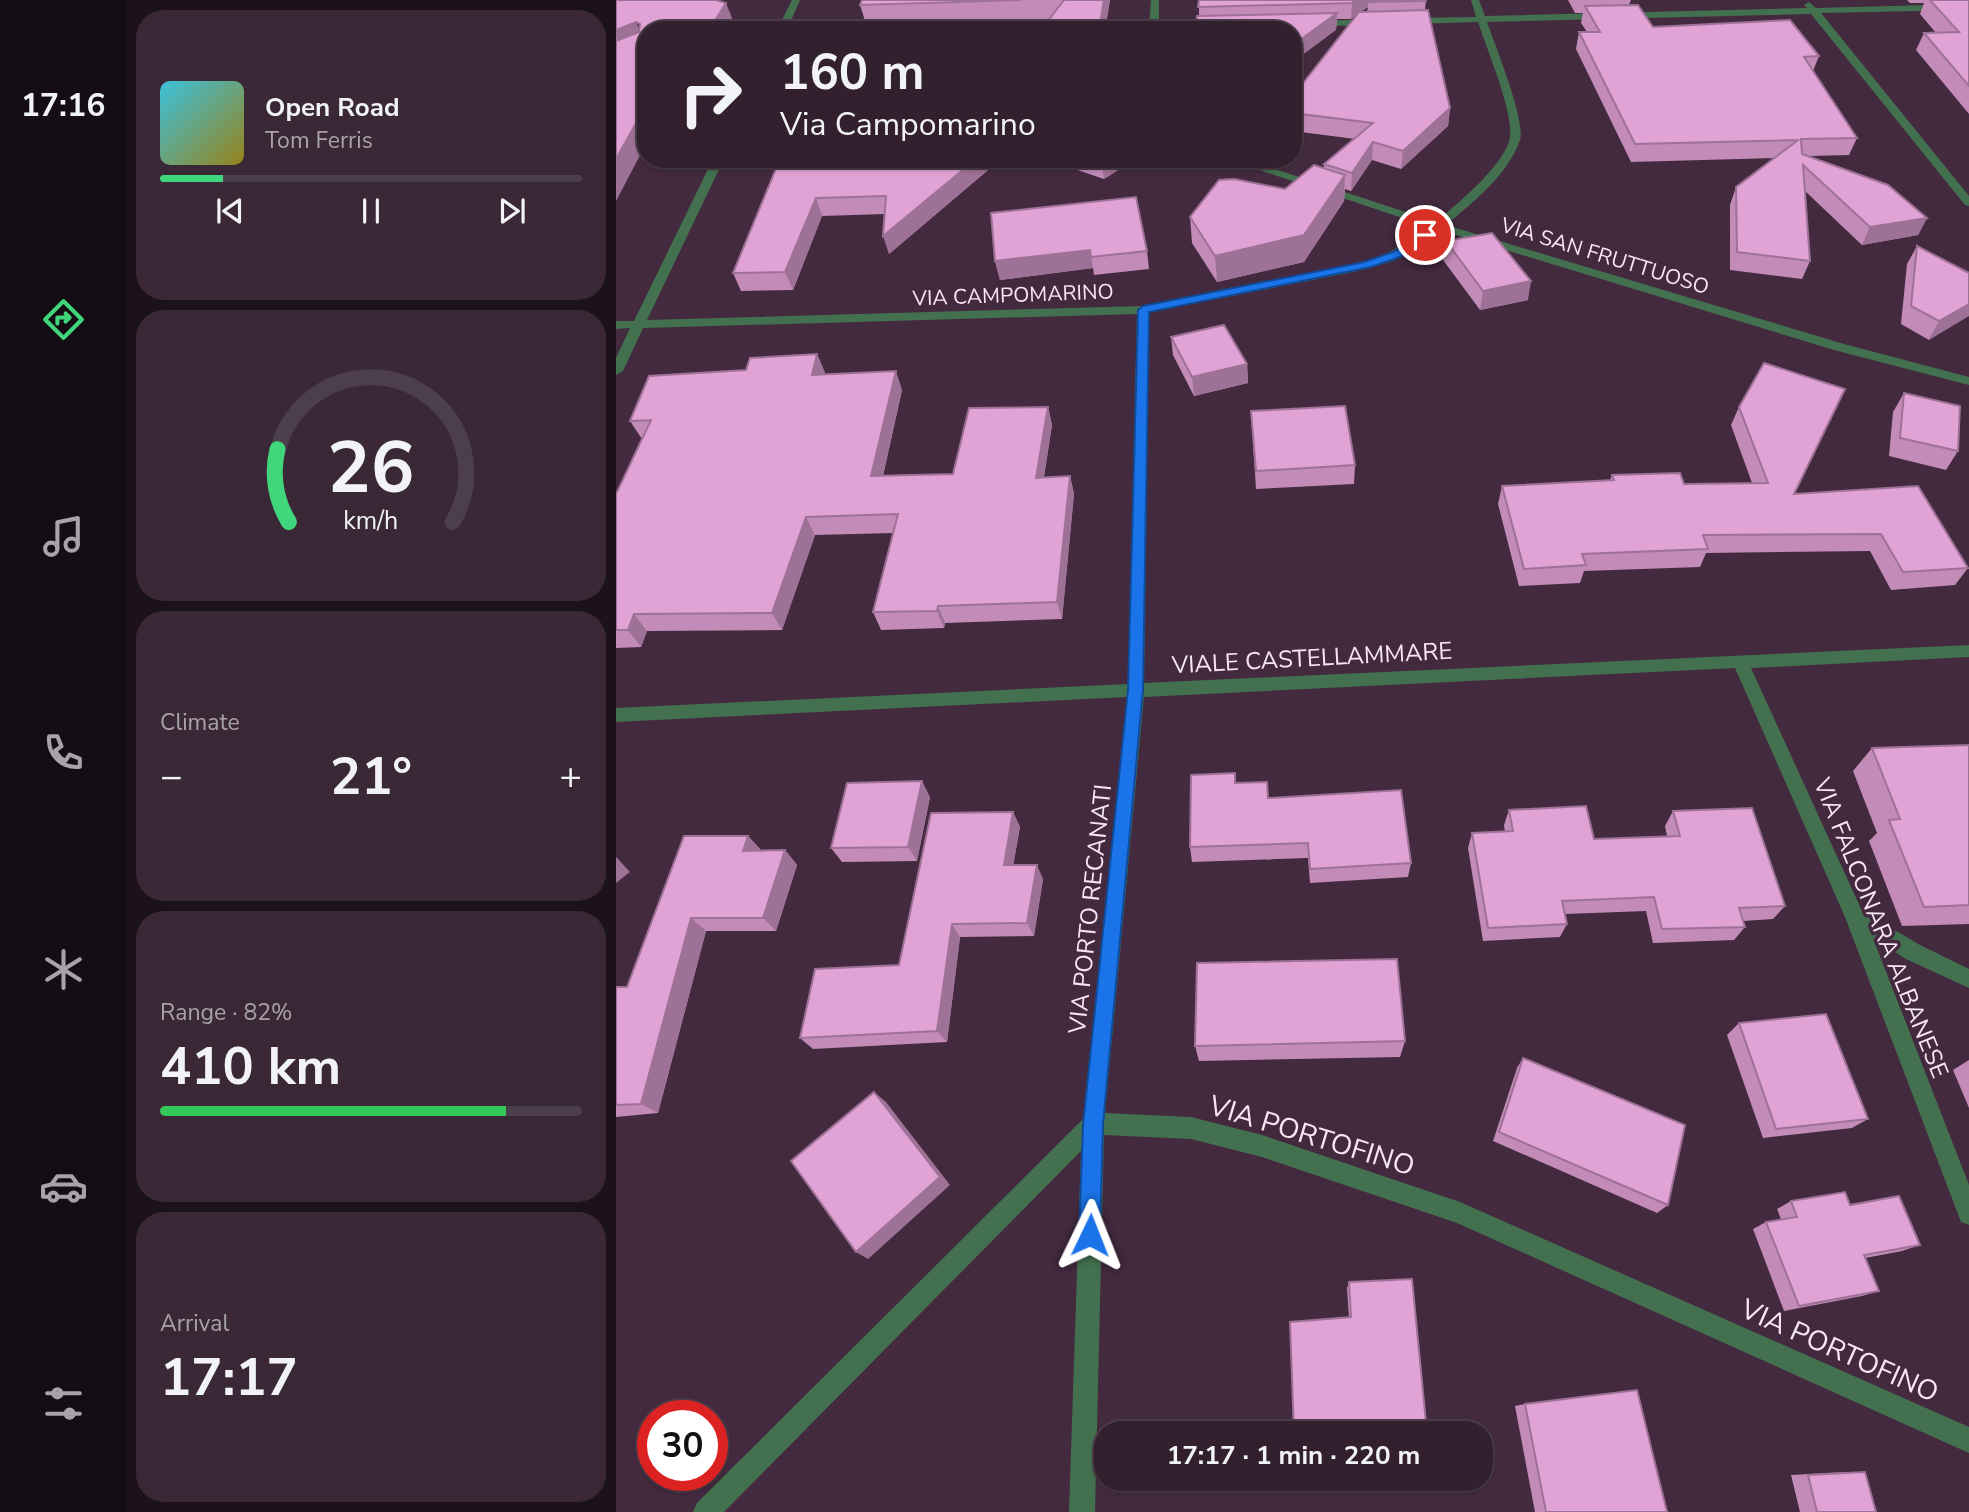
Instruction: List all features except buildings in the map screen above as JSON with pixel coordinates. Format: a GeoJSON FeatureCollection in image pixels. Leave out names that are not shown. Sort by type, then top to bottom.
{"type":"FeatureCollection","features":[{"type":"Feature","properties":{"kind":"street"},"geometry":{"type":"LineString","coordinates":[[786,21],[796,0]]}},
{"type":"Feature","properties":{"kind":"street"},"geometry":{"type":"LineString","coordinates":[[1154,21],[1155,0]]}},
{"type":"Feature","properties":{"kind":"street","name":"VIA CAMPOMARINO"},"geometry":{"type":"LineString","coordinates":[[616,325],[1143,310],[1381,261],[1438,226],[1487,181],[1515,139],[1514,118],[1475,0]]}},
{"type":"Feature","properties":{"kind":"street"},"geometry":{"type":"LineString","coordinates":[[1805,0],[1969,203]]}},
{"type":"Feature","properties":{"kind":"street"},"geometry":{"type":"LineString","coordinates":[[1400,22],[1969,7]]}},
{"type":"Feature","properties":{"kind":"street"},"geometry":{"type":"LineString","coordinates":[[1304,24],[1386,22]]}},
{"type":"Feature","properties":{"kind":"street"},"geometry":{"type":"LineString","coordinates":[[616,371],[715,168]]}},
{"type":"Feature","properties":{"kind":"street","name":"VIA SAN FRUTTUOSO"},"geometry":{"type":"LineString","coordinates":[[1260,168],[1438,226],[1839,347],[1969,381]]}},
{"type":"Feature","properties":{"kind":"street","name":"VIA PORTO RECANATI"},"geometry":{"type":"LineString","coordinates":[[1082,1512],[1093,1125],[1136,690],[1143,310]]}},
{"type":"Feature","properties":{"kind":"street","name":"VIALE CASTELLAMMARE"},"geometry":{"type":"LineString","coordinates":[[616,715],[1969,651]]}},
{"type":"Feature","properties":{"kind":"street","name":"VIA FALCONARA ALBANESE"},"geometry":{"type":"LineString","coordinates":[[1741,663],[1854,917],[1969,1214]]}},
{"type":"Feature","properties":{"kind":"street"},"geometry":{"type":"LineString","coordinates":[[1854,917],[1913,952],[1969,979]]}},
{"type":"Feature","properties":{"kind":"street"},"geometry":{"type":"LineString","coordinates":[[706,1512],[1093,1125]]}},
{"type":"Feature","properties":{"kind":"street","name":"VIA PORTOFINO"},"geometry":{"type":"LineString","coordinates":[[1093,1125],[1191,1128],[1262,1146],[1460,1213],[1969,1440]]}},
{"type":"Feature","properties":{"kind":"route"},"geometry":{"type":"LineString","coordinates":[[1090,1235],[1093,1125],[1136,690],[1143,310],[1367,265],[1396,254],[1425,235]]}}]}
